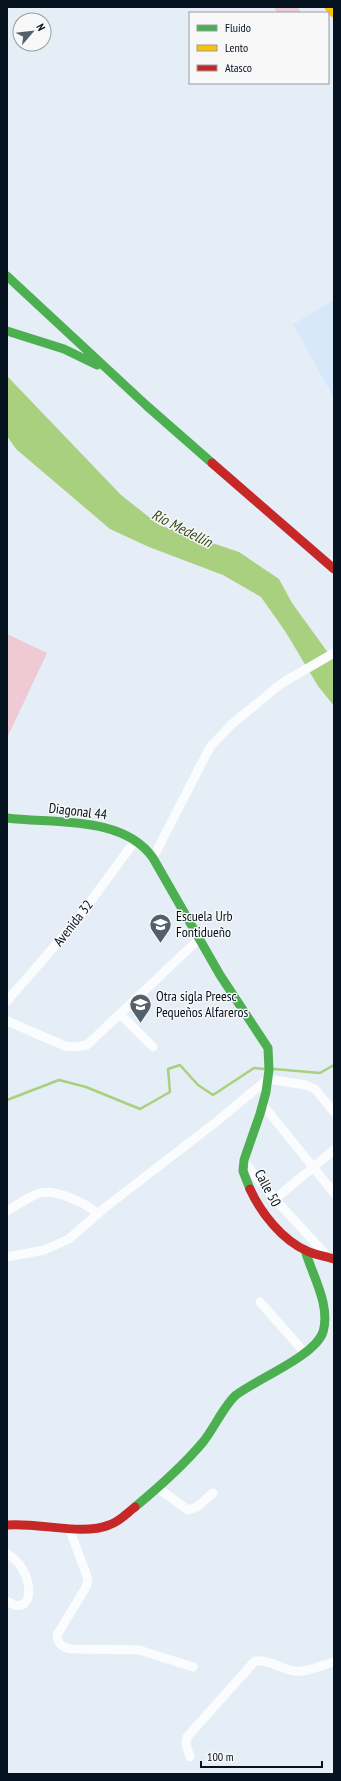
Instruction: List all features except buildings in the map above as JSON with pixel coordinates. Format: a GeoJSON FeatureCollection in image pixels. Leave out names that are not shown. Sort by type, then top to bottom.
{"type":"FeatureCollection","features":[{"type":"Feature","properties":{"kind":"main road"},"geometry":{"type":"LineString","coordinates":[[329,7],[334,13]]}},
{"type":"Feature","properties":{"kind":"main road"},"geometry":{"type":"LineString","coordinates":[[7,276],[210,461],[334,569]]}},
{"type":"Feature","properties":{"kind":"main road"},"geometry":{"type":"LineString","coordinates":[[7,331],[47,343],[78,356],[113,374]]}},
{"type":"Feature","properties":{"kind":"main road","name":"Diagonal 44"},"geometry":{"type":"LineString","coordinates":[[7,818],[89,824],[119,831],[135,840],[154,856],[156,864],[220,975],[268,1048]]}},
{"type":"Feature","properties":{"kind":"main road","name":"Calle 50"},"geometry":{"type":"LineString","coordinates":[[268,1048],[270,1060],[269,1075],[263,1104],[243,1161],[243,1172],[258,1206],[286,1237],[305,1250],[330,1257]]}},
{"type":"Feature","properties":{"kind":"main road"},"geometry":{"type":"LineString","coordinates":[[7,1526],[16,1524],[69,1528],[97,1528],[110,1525],[124,1516],[158,1488],[203,1442],[235,1396],[306,1353],[315,1345],[323,1332],[326,1321],[321,1297],[308,1264],[305,1250]]}},
{"type":"Feature","properties":{"kind":"street"},"geometry":{"type":"LineString","coordinates":[[154,856],[210,747],[232,724],[282,683],[334,653]]}},
{"type":"Feature","properties":{"kind":"street","name":"Avenida 32"},"geometry":{"type":"LineString","coordinates":[[7,1001],[73,925],[135,840]]}},
{"type":"Feature","properties":{"kind":"street"},"geometry":{"type":"LineString","coordinates":[[7,1021],[65,1046],[75,1047],[87,1045],[199,939]]}},
{"type":"Feature","properties":{"kind":"street"},"geometry":{"type":"LineString","coordinates":[[120,1014],[153,1047]]}},
{"type":"Feature","properties":{"kind":"street"},"geometry":{"type":"LineString","coordinates":[[7,1257],[44,1250],[69,1239],[98,1214],[216,1122],[269,1075],[306,1084],[315,1089],[334,1112]]}},
{"type":"Feature","properties":{"kind":"street"},"geometry":{"type":"LineString","coordinates":[[263,1104],[334,1193]]}},
{"type":"Feature","properties":{"kind":"street"},"geometry":{"type":"LineString","coordinates":[[275,1199],[334,1150]]}},
{"type":"Feature","properties":{"kind":"street"},"geometry":{"type":"LineString","coordinates":[[243,1161],[275,1199],[330,1257]]}},
{"type":"Feature","properties":{"kind":"street"},"geometry":{"type":"LineString","coordinates":[[7,1211],[39,1193],[52,1193],[87,1206],[98,1214]]}},
{"type":"Feature","properties":{"kind":"street"},"geometry":{"type":"LineString","coordinates":[[260,1302],[306,1353]]}},
{"type":"Feature","properties":{"kind":"street"},"geometry":{"type":"LineString","coordinates":[[158,1488],[188,1510],[197,1507],[213,1493]]}},
{"type":"Feature","properties":{"kind":"street"},"geometry":{"type":"LineString","coordinates":[[69,1528],[88,1579],[86,1586],[57,1635],[59,1643],[62,1646],[72,1649],[139,1650],[194,1667]]}},
{"type":"Feature","properties":{"kind":"street"},"geometry":{"type":"LineString","coordinates":[[7,1554],[19,1562],[24,1570],[28,1582],[29,1593],[28,1600],[24,1604],[12,1604],[7,1601]]}},
{"type":"Feature","properties":{"kind":"street"},"geometry":{"type":"LineString","coordinates":[[190,1757],[186,1744],[187,1737],[255,1661],[263,1661],[295,1671],[303,1671],[334,1662]]}},
{"type":"Feature","properties":{"kind":"shaded area"},"geometry":{"type":"Polygon","coordinates":[[[274,7],[298,7],[300,12],[276,12],[274,7]]]}},
{"type":"Feature","properties":{"kind":"shaded area"},"geometry":{"type":"Polygon","coordinates":[[[334,300],[334,398],[293,324],[334,300]]]}},
{"type":"Feature","properties":{"kind":"shaded area"},"geometry":{"type":"Polygon","coordinates":[[[7,374],[8,377],[121,495],[159,525],[239,552],[279,579],[292,603],[334,661],[334,706],[318,686],[285,631],[261,597],[223,575],[149,547],[110,529],[16,449],[7,436],[7,374]]]}},
{"type":"Feature","properties":{"kind":"shaded area"},"geometry":{"type":"Polygon","coordinates":[[[7,634],[47,653],[7,738],[7,634]]]}},
{"type":"Feature","properties":{"kind":"waterway"},"geometry":{"type":"LineString","coordinates":[[7,1100],[59,1080],[86,1087],[140,1109],[170,1092],[168,1069],[180,1065],[198,1085],[213,1095],[254,1068],[265,1069]]}},
{"type":"Feature","properties":{"kind":"waterway"},"geometry":{"type":"LineString","coordinates":[[274,1069],[320,1073],[334,1065]]}},
{"type":"Feature","properties":{"kind":"traffic: fast"},"geometry":{"type":"LineString","coordinates":[[7,276],[147,406],[212,463]]}},
{"type":"Feature","properties":{"kind":"traffic: fast"},"geometry":{"type":"LineString","coordinates":[[7,331],[64,349],[97,365]]}},
{"type":"Feature","properties":{"kind":"traffic: fast"},"geometry":{"type":"LineString","coordinates":[[7,818],[86,824],[106,828],[124,834],[140,844],[153,858],[220,975],[268,1048],[269,1070],[266,1092],[244,1160],[243,1171],[250,1189]]}},
{"type":"Feature","properties":{"kind":"traffic: fast"},"geometry":{"type":"LineString","coordinates":[[135,1507],[153,1492],[195,1451],[207,1437],[228,1404],[236,1395],[297,1358],[309,1350],[318,1341],[323,1332],[325,1311],[320,1290],[305,1250]]}},
{"type":"Feature","properties":{"kind":"traffic: slow"},"geometry":{"type":"LineString","coordinates":[[329,7],[334,13]]}},
{"type":"Feature","properties":{"kind":"traffic: jam"},"geometry":{"type":"LineString","coordinates":[[212,463],[334,569]]}},
{"type":"Feature","properties":{"kind":"traffic: jam"},"geometry":{"type":"LineString","coordinates":[[250,1189],[266,1216],[289,1240],[310,1252],[334,1259]]}},
{"type":"Feature","properties":{"kind":"traffic: jam"},"geometry":{"type":"LineString","coordinates":[[7,1525],[32,1525],[73,1529],[98,1528],[116,1522],[135,1507]]}},
{"type":"Feature","properties":{"kind":"place","name":"Escuela Urb Fontidueño"},"geometry":{"type":"Point","coordinates":[160,944]}},
{"type":"Feature","properties":{"kind":"place","name":"Otra sigla Preesc Pequeños Alfareros"},"geometry":{"type":"Point","coordinates":[140,1024]}},
{"type":"Feature","properties":{"kind":"water label","name":"Río Medellín"},"geometry":{"type":"Point","coordinates":[182,528]}}]}
